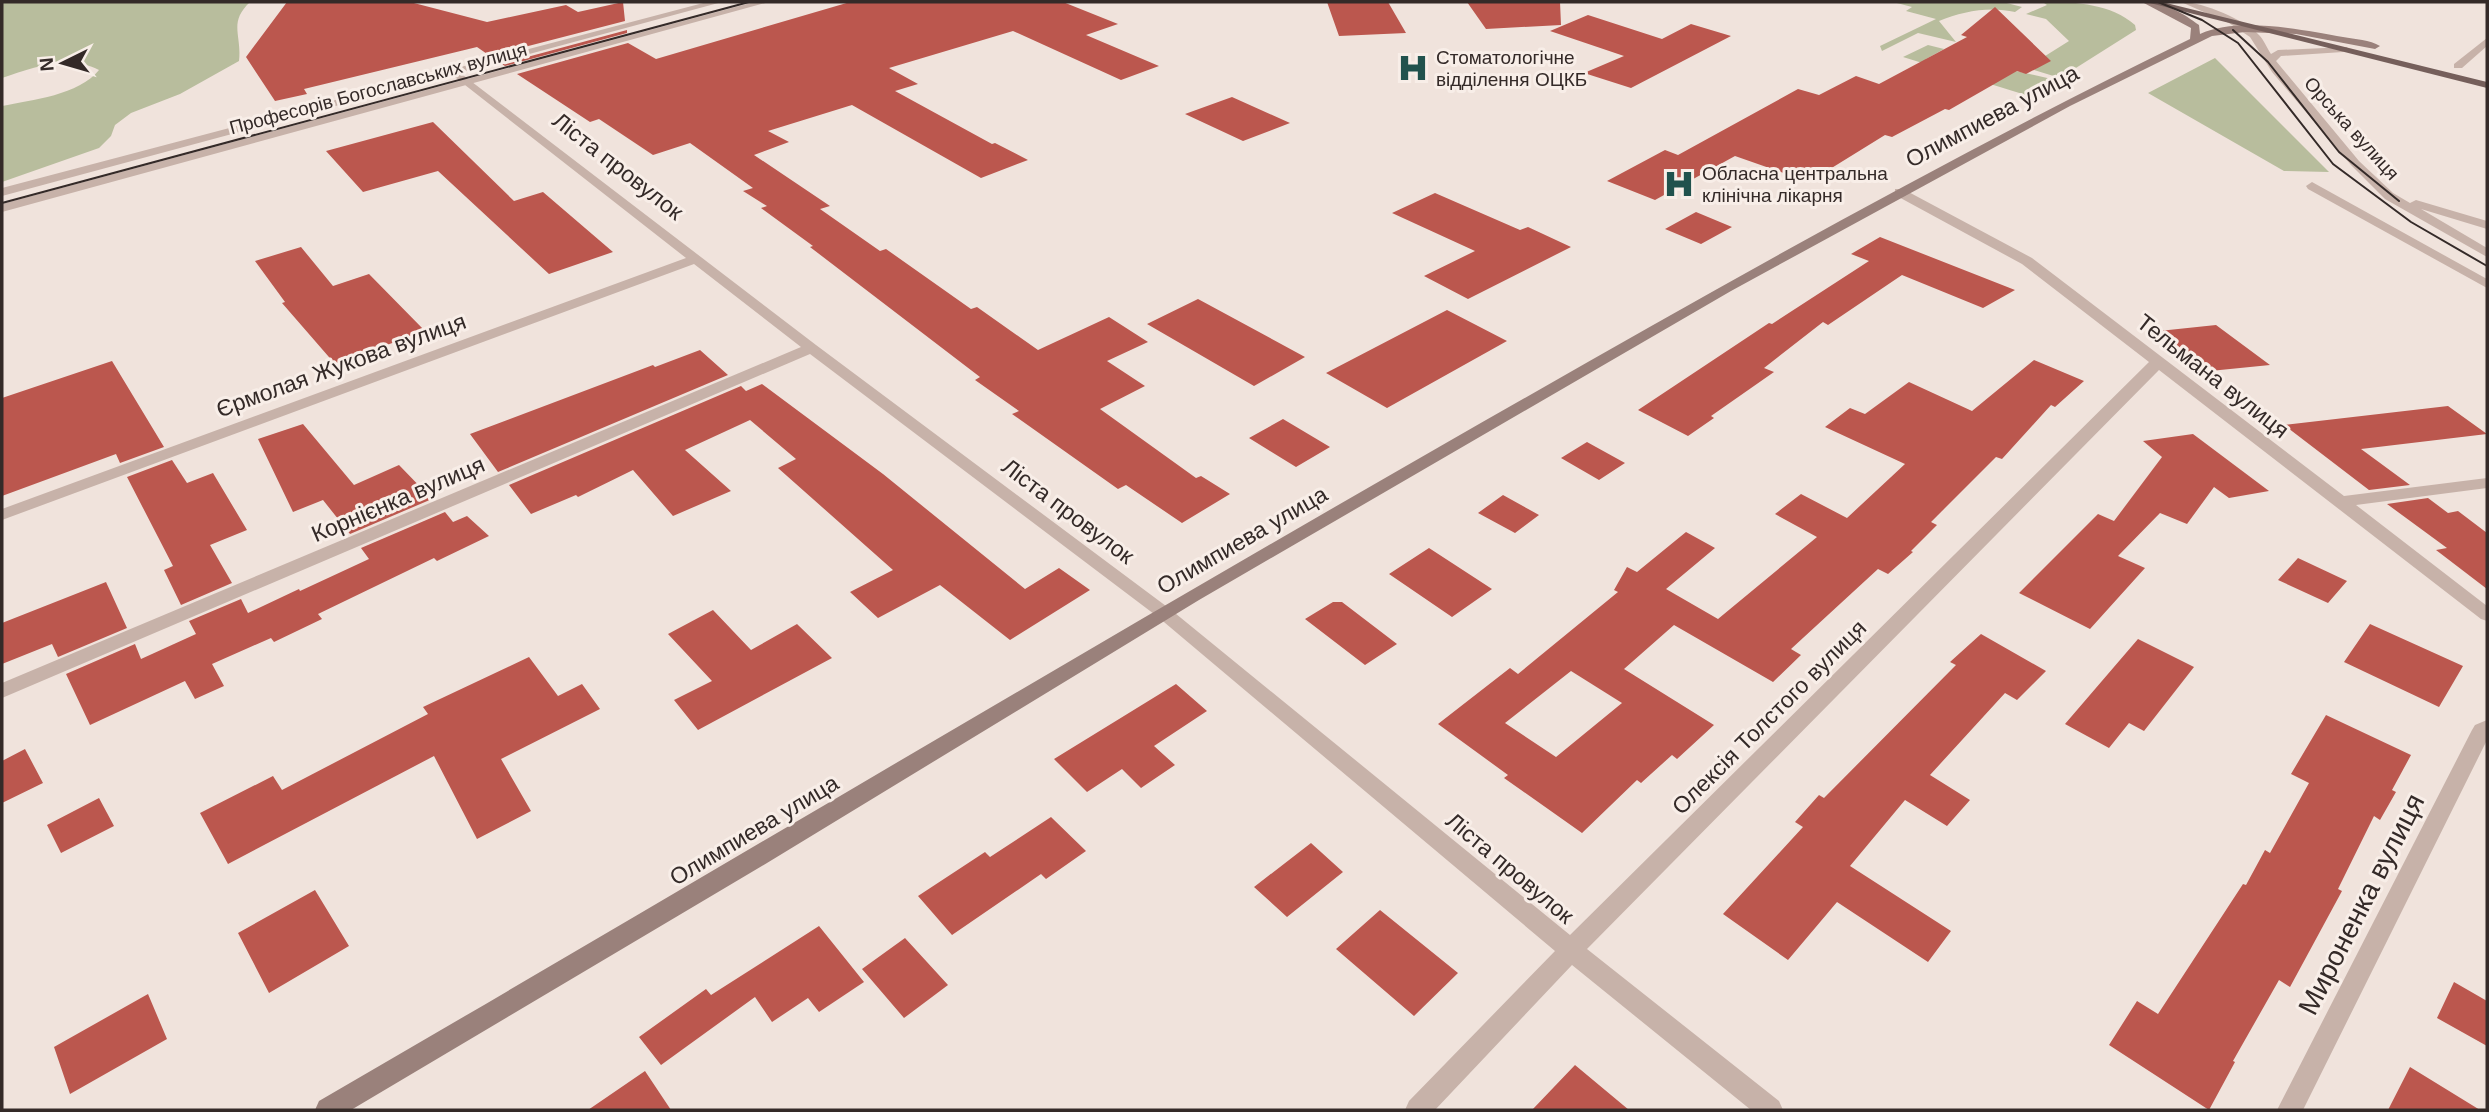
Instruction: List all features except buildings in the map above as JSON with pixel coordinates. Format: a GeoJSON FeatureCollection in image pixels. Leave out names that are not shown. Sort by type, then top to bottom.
{"type":"FeatureCollection","features":[{"type":"Feature","properties":{"kind":"main road"},"geometry":{"type":"LineString","coordinates":[[2149,2],[2232,21],[2254,31],[2343,49],[2487,85]]}},
{"type":"Feature","properties":{"kind":"main road"},"geometry":{"type":"LineString","coordinates":[[2149,2],[2190,21],[2196,27],[2195,39]]}},
{"type":"Feature","properties":{"kind":"main road"},"geometry":{"type":"LineString","coordinates":[[2198,2],[2487,73]]}},
{"type":"Feature","properties":{"kind":"main road"},"geometry":{"type":"LineString","coordinates":[[2254,31],[2296,31],[2375,46]]}},
{"type":"Feature","properties":{"kind":"main road","name":"Олимпиева улица"},"geometry":{"type":"LineString","coordinates":[[328,1110],[759,857],[1164,613],[1714,295],[1899,192],[2195,39],[2254,31]]}},
{"type":"Feature","properties":{"kind":"street","name":"Професорів Богославських вулиця"},"geometry":{"type":"LineString","coordinates":[[2,208],[717,2]]}},
{"type":"Feature","properties":{"kind":"street","name":"Професорів Богославських вулиця"},"geometry":{"type":"LineString","coordinates":[[2,192],[764,2]]}},
{"type":"Feature","properties":{"kind":"street"},"geometry":{"type":"LineString","coordinates":[[2186,2],[2254,31]]}},
{"type":"Feature","properties":{"kind":"street","name":"Орська вулиця"},"geometry":{"type":"LineString","coordinates":[[2254,31],[2270,61],[2355,163],[2389,196],[2487,253]]}},
{"type":"Feature","properties":{"kind":"street"},"geometry":{"type":"LineString","coordinates":[[2458,66],[2487,41]]}},
{"type":"Feature","properties":{"kind":"street"},"geometry":{"type":"LineString","coordinates":[[2270,61],[2278,53],[2343,49]]}},
{"type":"Feature","properties":{"kind":"street","name":"Ліста провулок"},"geometry":{"type":"LineString","coordinates":[[462,77],[811,348],[1164,613],[1571,950],[1770,1110]]}},
{"type":"Feature","properties":{"kind":"street"},"geometry":{"type":"LineString","coordinates":[[2312,186],[2487,284]]}},
{"type":"Feature","properties":{"kind":"street","name":"Тельмана вулиця"},"geometry":{"type":"LineString","coordinates":[[1899,192],[2027,261],[2487,615]]}},
{"type":"Feature","properties":{"kind":"street"},"geometry":{"type":"LineString","coordinates":[[2389,196],[2487,225]]}},
{"type":"Feature","properties":{"kind":"street","name":"Єрмолая Жукова вулиця"},"geometry":{"type":"LineString","coordinates":[[2,515],[697,258]]}},
{"type":"Feature","properties":{"kind":"street","name":"Корнієнка вулиця"},"geometry":{"type":"LineString","coordinates":[[2,691],[811,348]]}},
{"type":"Feature","properties":{"kind":"street","name":"Олексія Толстого вулиця"},"geometry":{"type":"LineString","coordinates":[[1418,1110],[1571,950],[2158,362]]}},
{"type":"Feature","properties":{"kind":"street"},"geometry":{"type":"LineString","coordinates":[[2341,502],[2487,483]]}},
{"type":"Feature","properties":{"kind":"street","name":"Мироненка вулиця"},"geometry":{"type":"LineString","coordinates":[[2290,1110],[2482,730],[2487,727]]}},
{"type":"Feature","properties":{"kind":"green space"},"geometry":{"type":"Polygon","coordinates":[[[2,2],[250,2],[239,16],[239,61],[180,94],[131,113],[115,125],[111,136],[99,148],[2,182],[2,106],[67,91],[80,85],[99,70],[76,63],[50,64],[2,78],[2,2]]]}},
{"type":"Feature","properties":{"kind":"green space"},"geometry":{"type":"Polygon","coordinates":[[[1893,2],[2003,2],[2022,7],[2015,12],[1977,10],[1939,21],[1956,42],[1918,33],[1882,51],[1880,46],[1936,19],[1906,11],[1912,7],[1893,2]]]}},
{"type":"Feature","properties":{"kind":"green space"},"geometry":{"type":"Polygon","coordinates":[[[2044,3],[2105,8],[2126,18],[2135,25],[2136,30],[2060,78],[2034,70],[2038,67],[2031,65],[2069,41],[2046,19],[2026,14],[2047,5],[2044,3]]]}},
{"type":"Feature","properties":{"kind":"green space"},"geometry":{"type":"Polygon","coordinates":[[[1928,45],[1944,49],[1926,59],[2007,69],[2056,80],[2029,96],[1903,57],[1928,45]]]}},
{"type":"Feature","properties":{"kind":"green space"},"geometry":{"type":"Polygon","coordinates":[[[2215,58],[2329,172],[2284,171],[2148,93],[2215,58]]]}},
{"type":"Feature","properties":{"kind":"tram line"},"geometry":{"type":"LineString","coordinates":[[2,203],[749,2]]}},
{"type":"Feature","properties":{"kind":"tram line"},"geometry":{"type":"LineString","coordinates":[[2158,2],[2202,20],[2238,43],[2333,164],[2411,222],[2487,266]]}},
{"type":"Feature","properties":{"kind":"tram line"},"geometry":{"type":"LineString","coordinates":[[2233,30],[2268,62],[2339,152],[2399,201]]}},
{"type":"Feature","properties":{"kind":"place","name":"Стоматологічне відділення ОЦКБ"},"geometry":{"type":"Point","coordinates":[1413,68]}},
{"type":"Feature","properties":{"kind":"place","name":"Обласна центральна клінічна лікарня"},"geometry":{"type":"Point","coordinates":[1679,184]}}]}
